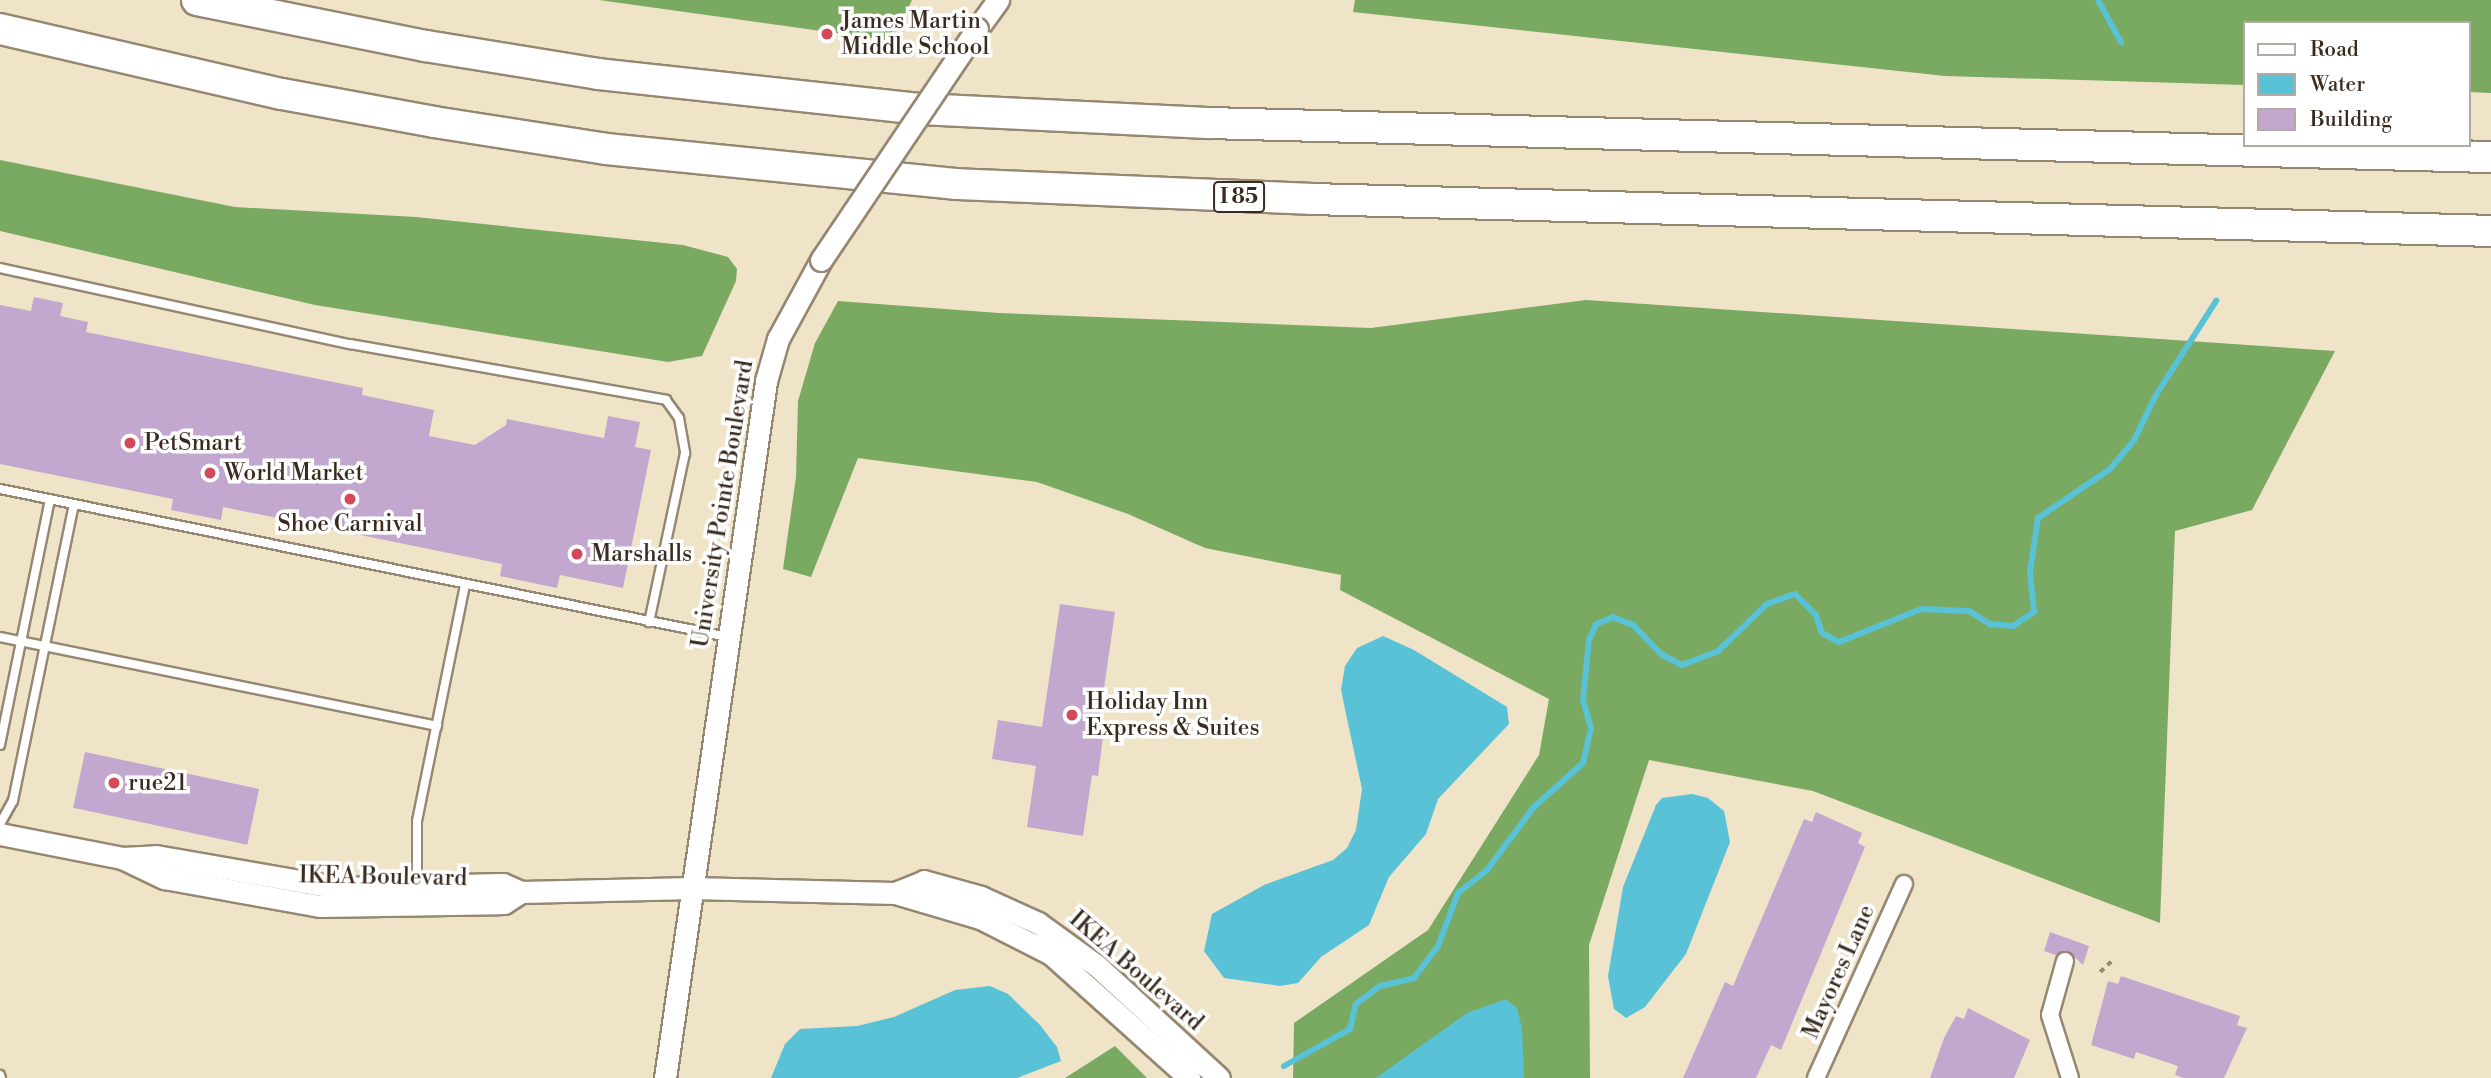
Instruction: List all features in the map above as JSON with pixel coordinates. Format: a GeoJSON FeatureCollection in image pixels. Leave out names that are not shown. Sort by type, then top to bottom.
{"type":"FeatureCollection","features":[{"type":"Feature","properties":{"kind":"highway"},"geometry":{"type":"LineString","coordinates":[[197,0],[426,46],[598,74],[920,109],[1236,123],[2491,157]]}},
{"type":"Feature","properties":{"kind":"highway","name":"I 85"},"geometry":{"type":"LineString","coordinates":[[0,29],[230,83],[434,122],[606,149],[955,184],[1311,200],[2491,231]]}},
{"type":"Feature","properties":{"kind":"street","name":"University Pointe Boulevard"},"geometry":{"type":"LineString","coordinates":[[666,1078],[766,381],[778,339],[821,260],[998,0]]}},
{"type":"Feature","properties":{"kind":"street","name":"IKEA Boulevard"},"geometry":{"type":"LineString","coordinates":[[0,834],[122,858],[164,878],[319,906],[504,903],[521,892]]}},
{"type":"Feature","properties":{"kind":"street","name":"IKEA Boulevard"},"geometry":{"type":"LineString","coordinates":[[122,858],[156,856],[314,886],[503,884],[521,892],[692,888],[895,893],[981,918],[1045,950],[1189,1078]]}},
{"type":"Feature","properties":{"kind":"street","name":"IKEA Boulevard"},"geometry":{"type":"LineString","coordinates":[[895,893],[925,881],[981,897],[1038,923],[1096,965],[1219,1078]]}},
{"type":"Feature","properties":{"kind":"street","name":"Mayores Lane"},"geometry":{"type":"LineString","coordinates":[[1816,1078],[1904,884]]}},
{"type":"Feature","properties":{"kind":"street"},"geometry":{"type":"LineString","coordinates":[[2065,961],[2050,1016],[2070,1078]]}},
{"type":"Feature","properties":{"kind":"lane"},"geometry":{"type":"LineString","coordinates":[[0,268],[350,344],[666,400],[679,418],[684,453],[649,622]]}},
{"type":"Feature","properties":{"kind":"lane"},"geometry":{"type":"LineString","coordinates":[[0,489],[465,586],[728,637]]}},
{"type":"Feature","properties":{"kind":"lane"},"geometry":{"type":"LineString","coordinates":[[0,745],[50,499]]}},
{"type":"Feature","properties":{"kind":"lane"},"geometry":{"type":"LineString","coordinates":[[0,824],[13,801],[74,504]]}},
{"type":"Feature","properties":{"kind":"lane"},"geometry":{"type":"LineString","coordinates":[[417,886],[417,821],[465,586]]}},
{"type":"Feature","properties":{"kind":"lane"},"geometry":{"type":"LineString","coordinates":[[0,637],[437,726]]}},
{"type":"Feature","properties":{"kind":"path"},"geometry":{"type":"LineString","coordinates":[[2100,972],[2113,960]]}},
{"type":"Feature","properties":{"kind":"green space"},"geometry":{"type":"Polygon","coordinates":[[[599,0],[912,0],[893,41],[599,0]]]}},
{"type":"Feature","properties":{"kind":"green space"},"geometry":{"type":"Polygon","coordinates":[[[1355,0],[2491,0],[2491,93],[2470,92],[2470,21],[2242,21],[2242,85],[1945,76],[1353,12],[1355,0]]]}},
{"type":"Feature","properties":{"kind":"green space"},"geometry":{"type":"Polygon","coordinates":[[[0,160],[235,207],[416,217],[683,245],[728,257],[737,269],[736,281],[702,356],[668,362],[315,305],[0,231],[0,160]]]}},
{"type":"Feature","properties":{"kind":"green space"},"geometry":{"type":"Polygon","coordinates":[[[1586,300],[2335,351],[2252,510],[2175,531],[2160,923],[1813,791],[1649,760],[1589,945],[1590,1078],[1293,1078],[1294,1023],[1428,930],[1539,755],[1549,699],[1340,590],[1341,575],[1205,548],[1128,514],[1037,482],[858,458],[811,577],[783,569],[796,477],[798,401],[815,343],[838,301],[999,313],[1371,328],[1586,300]]]}},
{"type":"Feature","properties":{"kind":"green space"},"geometry":{"type":"Polygon","coordinates":[[[1115,1046],[1147,1078],[1065,1078],[1115,1046]]]}},
{"type":"Feature","properties":{"kind":"water"},"geometry":{"type":"Polygon","coordinates":[[[1383,636],[1414,650],[1507,707],[1509,724],[1438,799],[1426,834],[1389,877],[1369,925],[1321,957],[1298,983],[1280,986],[1224,978],[1204,951],[1212,914],[1264,885],[1333,860],[1347,848],[1356,830],[1362,789],[1341,690],[1345,666],[1357,648],[1383,636]]]}},
{"type":"Feature","properties":{"kind":"water"},"geometry":{"type":"Polygon","coordinates":[[[1692,794],[1708,798],[1724,811],[1730,842],[1686,954],[1645,1007],[1626,1018],[1614,1009],[1608,976],[1623,887],[1656,805],[1662,798],[1692,794]]]}},
{"type":"Feature","properties":{"kind":"water"},"geometry":{"type":"Polygon","coordinates":[[[990,986],[1008,994],[1040,1025],[1057,1047],[1061,1061],[1017,1078],[771,1078],[785,1044],[800,1029],[857,1026],[894,1017],[955,990],[990,986]]]}},
{"type":"Feature","properties":{"kind":"water"},"geometry":{"type":"Polygon","coordinates":[[[1506,999],[1517,1008],[1522,1028],[1524,1078],[1376,1078],[1467,1013],[1506,999]]]}},
{"type":"Feature","properties":{"kind":"building"},"geometry":{"type":"Polygon","coordinates":[[[34,297],[63,303],[60,316],[88,322],[86,332],[363,388],[362,395],[434,410],[429,436],[475,445],[506,425],[507,419],[604,438],[608,416],[640,422],[635,447],[651,450],[623,588],[560,575],[557,588],[500,576],[502,564],[223,507],[221,520],[171,510],[173,499],[0,464],[0,305],[31,311],[34,297]]]}},
{"type":"Feature","properties":{"kind":"building","name":"Holiday Inn Express & Suites"},"geometry":{"type":"Polygon","coordinates":[[[1060,604],[1115,612],[1097,737],[1103,737],[1098,776],[1092,775],[1083,836],[1027,827],[1036,766],[992,759],[998,720],[1042,727],[1060,604]]]}},
{"type":"Feature","properties":{"kind":"building"},"geometry":{"type":"Polygon","coordinates":[[[85,752],[259,789],[247,845],[73,808],[85,752]]]}},
{"type":"Feature","properties":{"kind":"building"},"geometry":{"type":"Polygon","coordinates":[[[1816,812],[1862,833],[1858,843],[1865,847],[1781,1050],[1771,1045],[1756,1078],[1683,1078],[1725,982],[1733,986],[1804,819],[1812,822],[1816,812]]]}},
{"type":"Feature","properties":{"kind":"building"},"geometry":{"type":"Polygon","coordinates":[[[2050,932],[2089,946],[2083,965],[2068,951],[2056,955],[2044,951],[2050,932]]]}},
{"type":"Feature","properties":{"kind":"building"},"geometry":{"type":"Polygon","coordinates":[[[2121,976],[2240,1016],[2237,1025],[2247,1028],[2224,1078],[2184,1078],[2175,1075],[2178,1066],[2136,1052],[2134,1059],[2091,1045],[2108,981],[2118,984],[2121,976]]]}},
{"type":"Feature","properties":{"kind":"building"},"geometry":{"type":"Polygon","coordinates":[[[1968,1008],[2030,1040],[2014,1078],[1930,1078],[1944,1038],[1956,1016],[1964,1019],[1968,1008]]]}},
{"type":"Feature","properties":{"kind":"waterway"},"geometry":{"type":"LineString","coordinates":[[2098,0],[2121,42]]}},
{"type":"Feature","properties":{"kind":"waterway"},"geometry":{"type":"LineString","coordinates":[[1284,1066],[1350,1029],[1356,1004],[1380,986],[1414,978],[1438,946],[1458,893],[1487,870],[1534,807],[1583,763],[1591,728],[1583,700],[1589,640],[1596,624],[1613,617],[1633,625],[1661,654],[1682,665],[1718,651],[1767,604],[1795,594],[1816,615],[1822,633],[1839,642],[1921,609],[1969,611],[1990,624],[2013,626],[2034,612],[2030,572],[2038,518],[2110,469],[2134,440],[2156,395],[2216,301]]}},
{"type":"Feature","properties":{"kind":"place","name":"James Martin Middle School"},"geometry":{"type":"Point","coordinates":[827,34]}},
{"type":"Feature","properties":{"kind":"place","name":"PetSmart"},"geometry":{"type":"Point","coordinates":[130,443]}},
{"type":"Feature","properties":{"kind":"place","name":"World Market"},"geometry":{"type":"Point","coordinates":[210,473]}},
{"type":"Feature","properties":{"kind":"place","name":"Shoe Carnival"},"geometry":{"type":"Point","coordinates":[350,499]}},
{"type":"Feature","properties":{"kind":"place","name":"Marshalls"},"geometry":{"type":"Point","coordinates":[577,554]}},
{"type":"Feature","properties":{"kind":"place","name":"Holiday Inn Express & Suites"},"geometry":{"type":"Point","coordinates":[1072,715]}},
{"type":"Feature","properties":{"kind":"place","name":"rue21"},"geometry":{"type":"Point","coordinates":[114,783]}}]}
